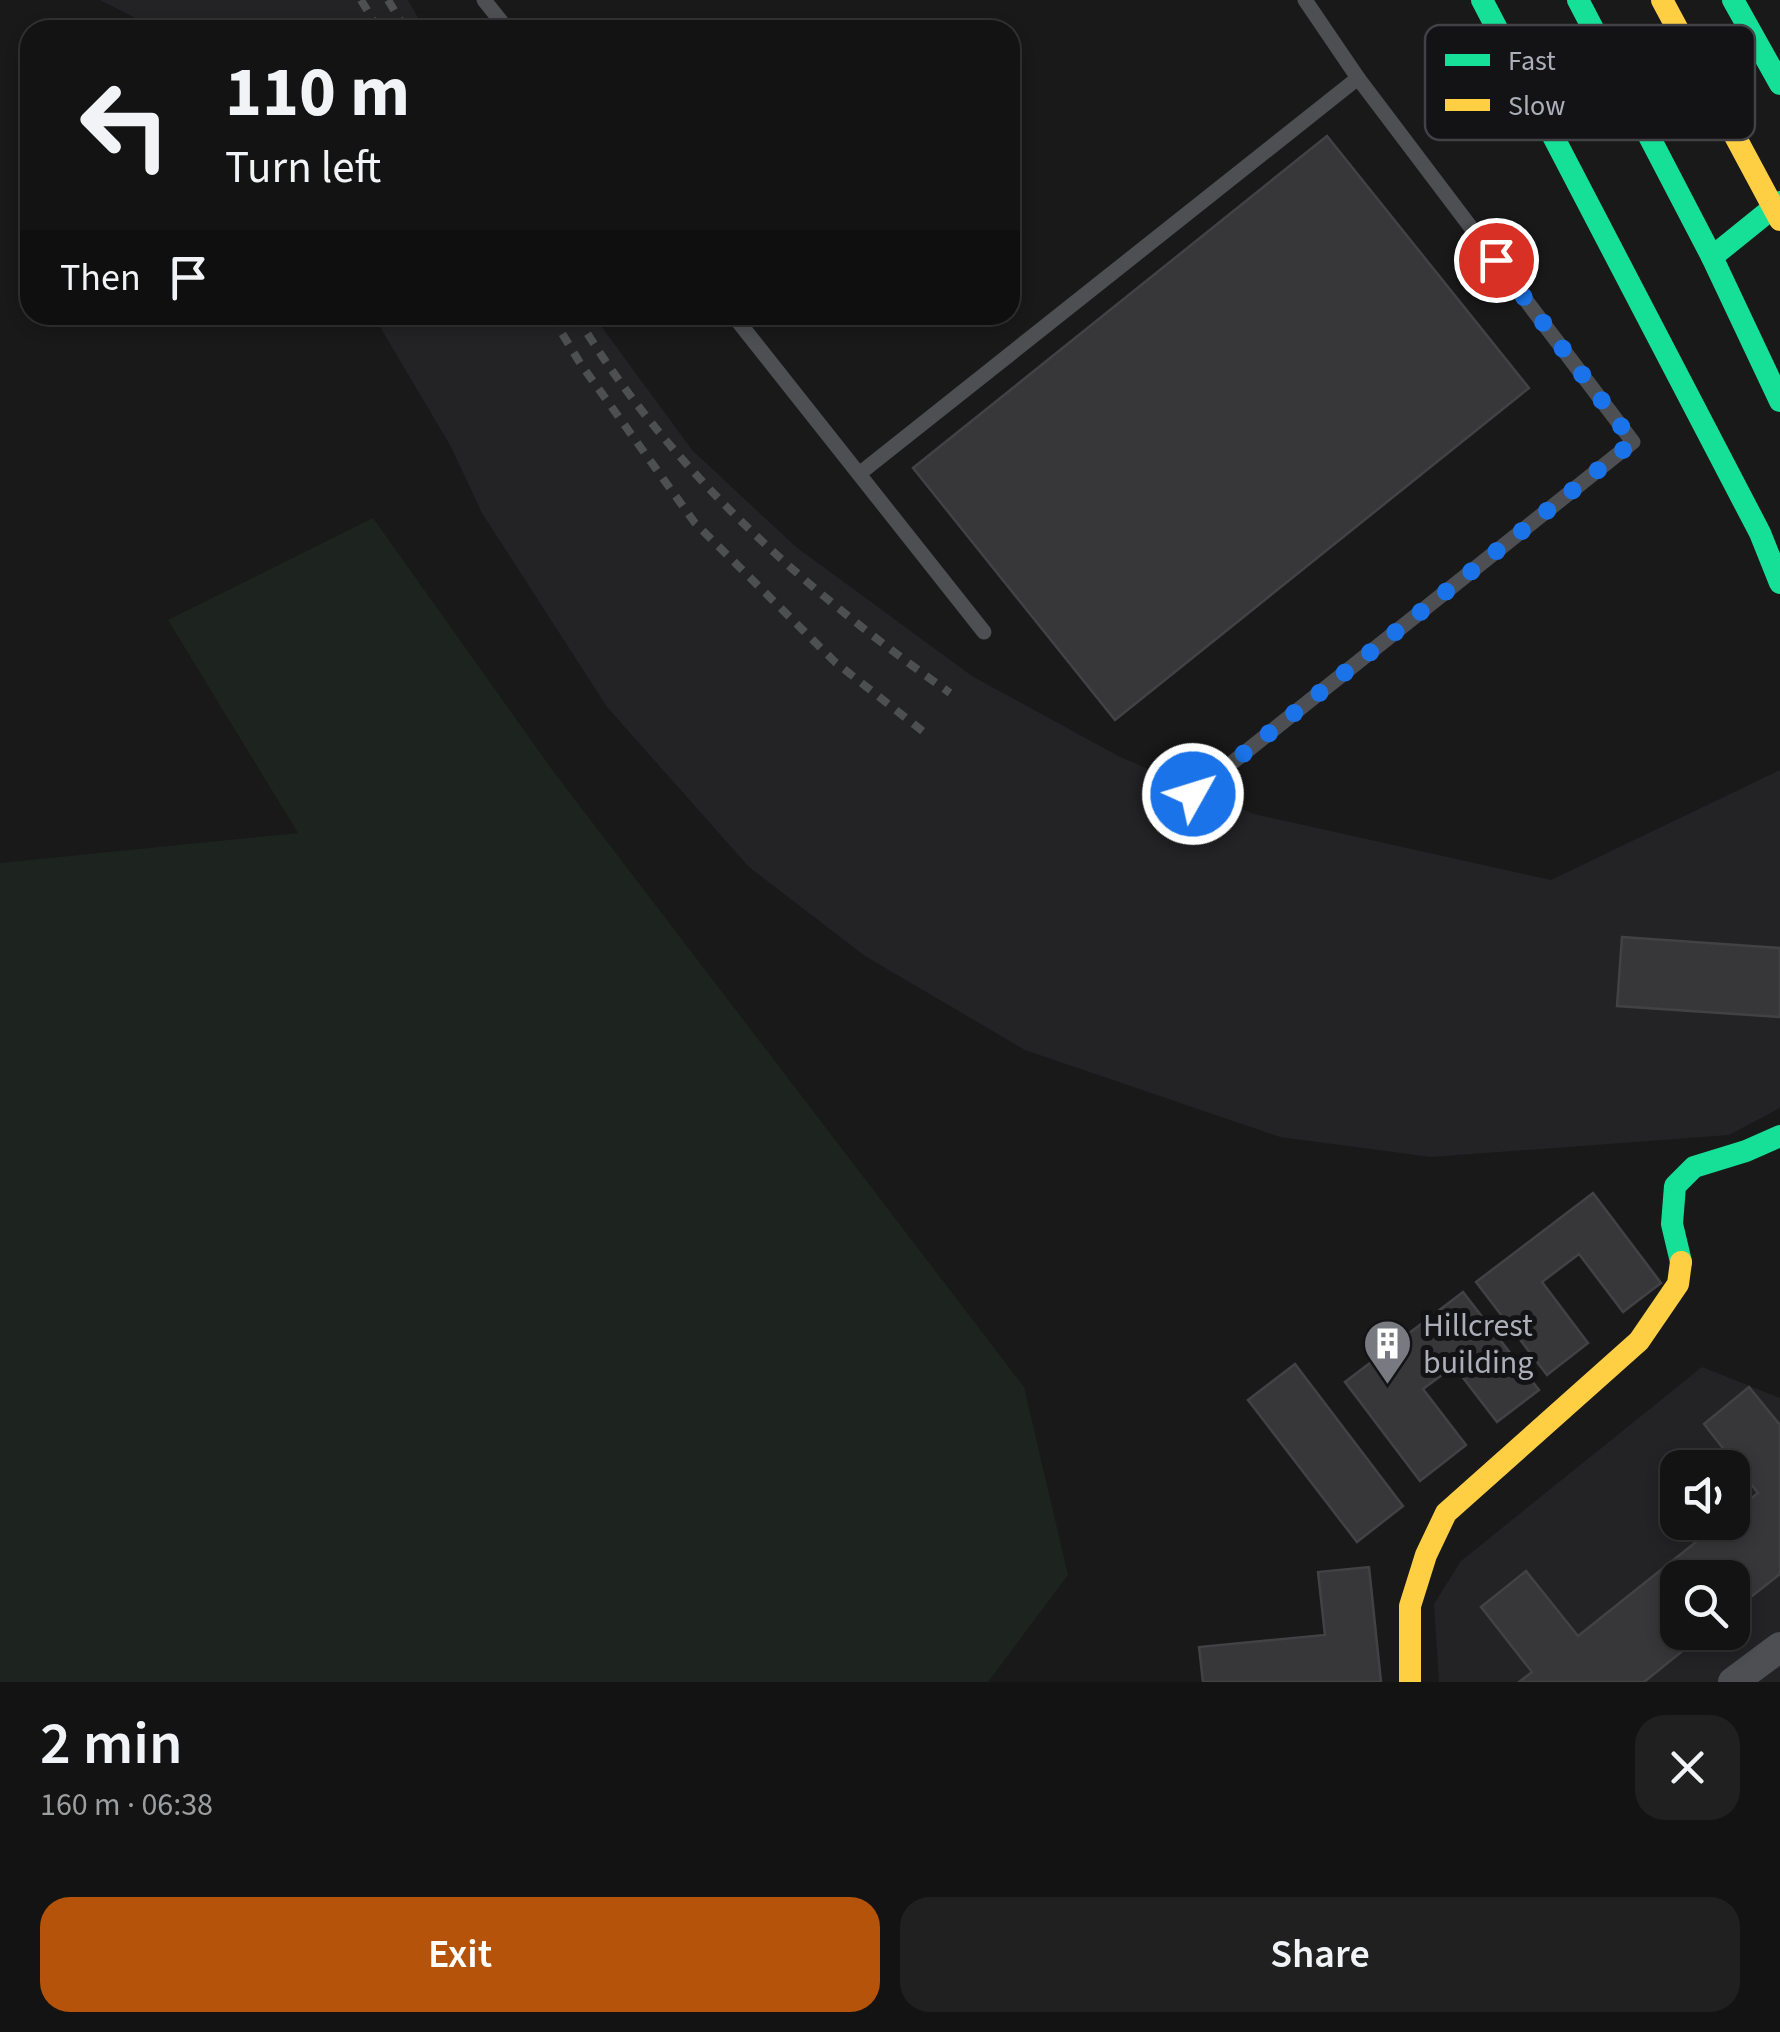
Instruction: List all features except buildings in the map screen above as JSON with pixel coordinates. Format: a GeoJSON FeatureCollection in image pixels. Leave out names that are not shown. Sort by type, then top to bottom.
{"type":"FeatureCollection","features":[{"type":"Feature","properties":{"kind":"street"},"geometry":{"type":"LineString","coordinates":[[1482,0],[1495,25]]}},
{"type":"Feature","properties":{"kind":"street"},"geometry":{"type":"LineString","coordinates":[[1578,0],[1591,25]]}},
{"type":"Feature","properties":{"kind":"street"},"geometry":{"type":"LineString","coordinates":[[1662,0],[1675,25]]}},
{"type":"Feature","properties":{"kind":"street"},"geometry":{"type":"LineString","coordinates":[[1733,0],[1747,25]]}},
{"type":"Feature","properties":{"kind":"street"},"geometry":{"type":"LineString","coordinates":[[1755,39],[1780,84]]}},
{"type":"Feature","properties":{"kind":"street"},"geometry":{"type":"LineString","coordinates":[[1555,140],[1760,533],[1780,583]]}},
{"type":"Feature","properties":{"kind":"street"},"geometry":{"type":"LineString","coordinates":[[1651,140],[1780,401]]}},
{"type":"Feature","properties":{"kind":"street"},"geometry":{"type":"LineString","coordinates":[[1737,140],[1780,220]]}},
{"type":"Feature","properties":{"kind":"street"},"geometry":{"type":"LineString","coordinates":[[1712,257],[1780,202]]}},
{"type":"Feature","properties":{"kind":"street"},"geometry":{"type":"LineString","coordinates":[[1712,257],[1763,245]]}},
{"type":"Feature","properties":{"kind":"street"},"geometry":{"type":"LineString","coordinates":[[1410,1682],[1410,1606],[1426,1555],[1446,1513],[1639,1340],[1662,1313],[1678,1284],[1681,1260],[1672,1224],[1674,1186],[1694,1168],[1746,1152],[1780,1136]]}},
{"type":"Feature","properties":{"kind":"street"},"geometry":{"type":"LineString","coordinates":[[1733,1682],[1780,1647]]}},
{"type":"Feature","properties":{"kind":"lane"},"geometry":{"type":"LineString","coordinates":[[484,0],[500,20]]}},
{"type":"Feature","properties":{"kind":"lane"},"geometry":{"type":"LineString","coordinates":[[1193,794],[1633,442],[1358,78],[1305,0]]}},
{"type":"Feature","properties":{"kind":"lane"},"geometry":{"type":"LineString","coordinates":[[859,474],[1358,78]]}},
{"type":"Feature","properties":{"kind":"lane"},"geometry":{"type":"LineString","coordinates":[[741,325],[984,632]]}},
{"type":"Feature","properties":{"kind":"shaded area"},"geometry":{"type":"Polygon","coordinates":[[[100,0],[408,0],[419,20],[139,20],[100,0]]]}},
{"type":"Feature","properties":{"kind":"shaded area"},"geometry":{"type":"Polygon","coordinates":[[[379,325],[600,325],[692,450],[796,547],[972,676],[1120,757],[1254,814],[1551,880],[1780,770],[1780,1108],[1729,1135],[1431,1157],[1280,1137],[1025,1050],[865,956],[749,867],[607,707],[482,513],[450,445],[379,325]]]}},
{"type":"Feature","properties":{"kind":"shaded area"},"geometry":{"type":"Polygon","coordinates":[[[373,518],[553,771],[1024,1387],[1068,1575],[988,1682],[0,1682],[0,863],[298,833],[168,620],[373,518]]]}},
{"type":"Feature","properties":{"kind":"shaded area"},"geometry":{"type":"Polygon","coordinates":[[[1702,1367],[1780,1398],[1780,1682],[1439,1682],[1434,1604],[1461,1561],[1702,1367]]]}},
{"type":"Feature","properties":{"kind":"railway"},"geometry":{"type":"LineString","coordinates":[[361,0],[373,20]]}},
{"type":"Feature","properties":{"kind":"railway"},"geometry":{"type":"LineString","coordinates":[[388,0],[400,20]]}},
{"type":"Feature","properties":{"kind":"railway"},"geometry":{"type":"LineString","coordinates":[[557,325],[695,523],[835,662],[925,733]]}},
{"type":"Feature","properties":{"kind":"railway"},"geometry":{"type":"LineString","coordinates":[[583,325],[653,425],[743,523],[843,612],[950,693]]}},
{"type":"Feature","properties":{"kind":"traffic: fast"},"geometry":{"type":"LineString","coordinates":[[1482,0],[1495,25]]}},
{"type":"Feature","properties":{"kind":"traffic: fast"},"geometry":{"type":"LineString","coordinates":[[1578,0],[1591,25]]}},
{"type":"Feature","properties":{"kind":"traffic: fast"},"geometry":{"type":"LineString","coordinates":[[1733,0],[1747,25]]}},
{"type":"Feature","properties":{"kind":"traffic: fast"},"geometry":{"type":"LineString","coordinates":[[1755,39],[1780,84]]}},
{"type":"Feature","properties":{"kind":"traffic: fast"},"geometry":{"type":"LineString","coordinates":[[1555,140],[1760,533],[1780,583]]}},
{"type":"Feature","properties":{"kind":"traffic: fast"},"geometry":{"type":"LineString","coordinates":[[1651,140],[1780,401]]}},
{"type":"Feature","properties":{"kind":"traffic: fast"},"geometry":{"type":"LineString","coordinates":[[1712,257],[1780,202]]}},
{"type":"Feature","properties":{"kind":"traffic: fast"},"geometry":{"type":"LineString","coordinates":[[1681,1262],[1672,1224],[1675,1186],[1694,1167],[1780,1136]]}},
{"type":"Feature","properties":{"kind":"traffic: slow"},"geometry":{"type":"LineString","coordinates":[[1662,0],[1675,25]]}},
{"type":"Feature","properties":{"kind":"traffic: slow"},"geometry":{"type":"LineString","coordinates":[[1737,140],[1780,220]]}},
{"type":"Feature","properties":{"kind":"traffic: slow"},"geometry":{"type":"LineString","coordinates":[[1410,1682],[1410,1606],[1426,1555],[1446,1513],[1639,1341],[1678,1284],[1681,1262]]}},
{"type":"Feature","properties":{"kind":"place","name":"Hillcrest building"},"geometry":{"type":"Point","coordinates":[1388,1386]}},
{"type":"Feature","properties":{"kind":"route"},"geometry":{"type":"LineString","coordinates":[[1193,794],[1633,442],[1496,260]]}}]}
